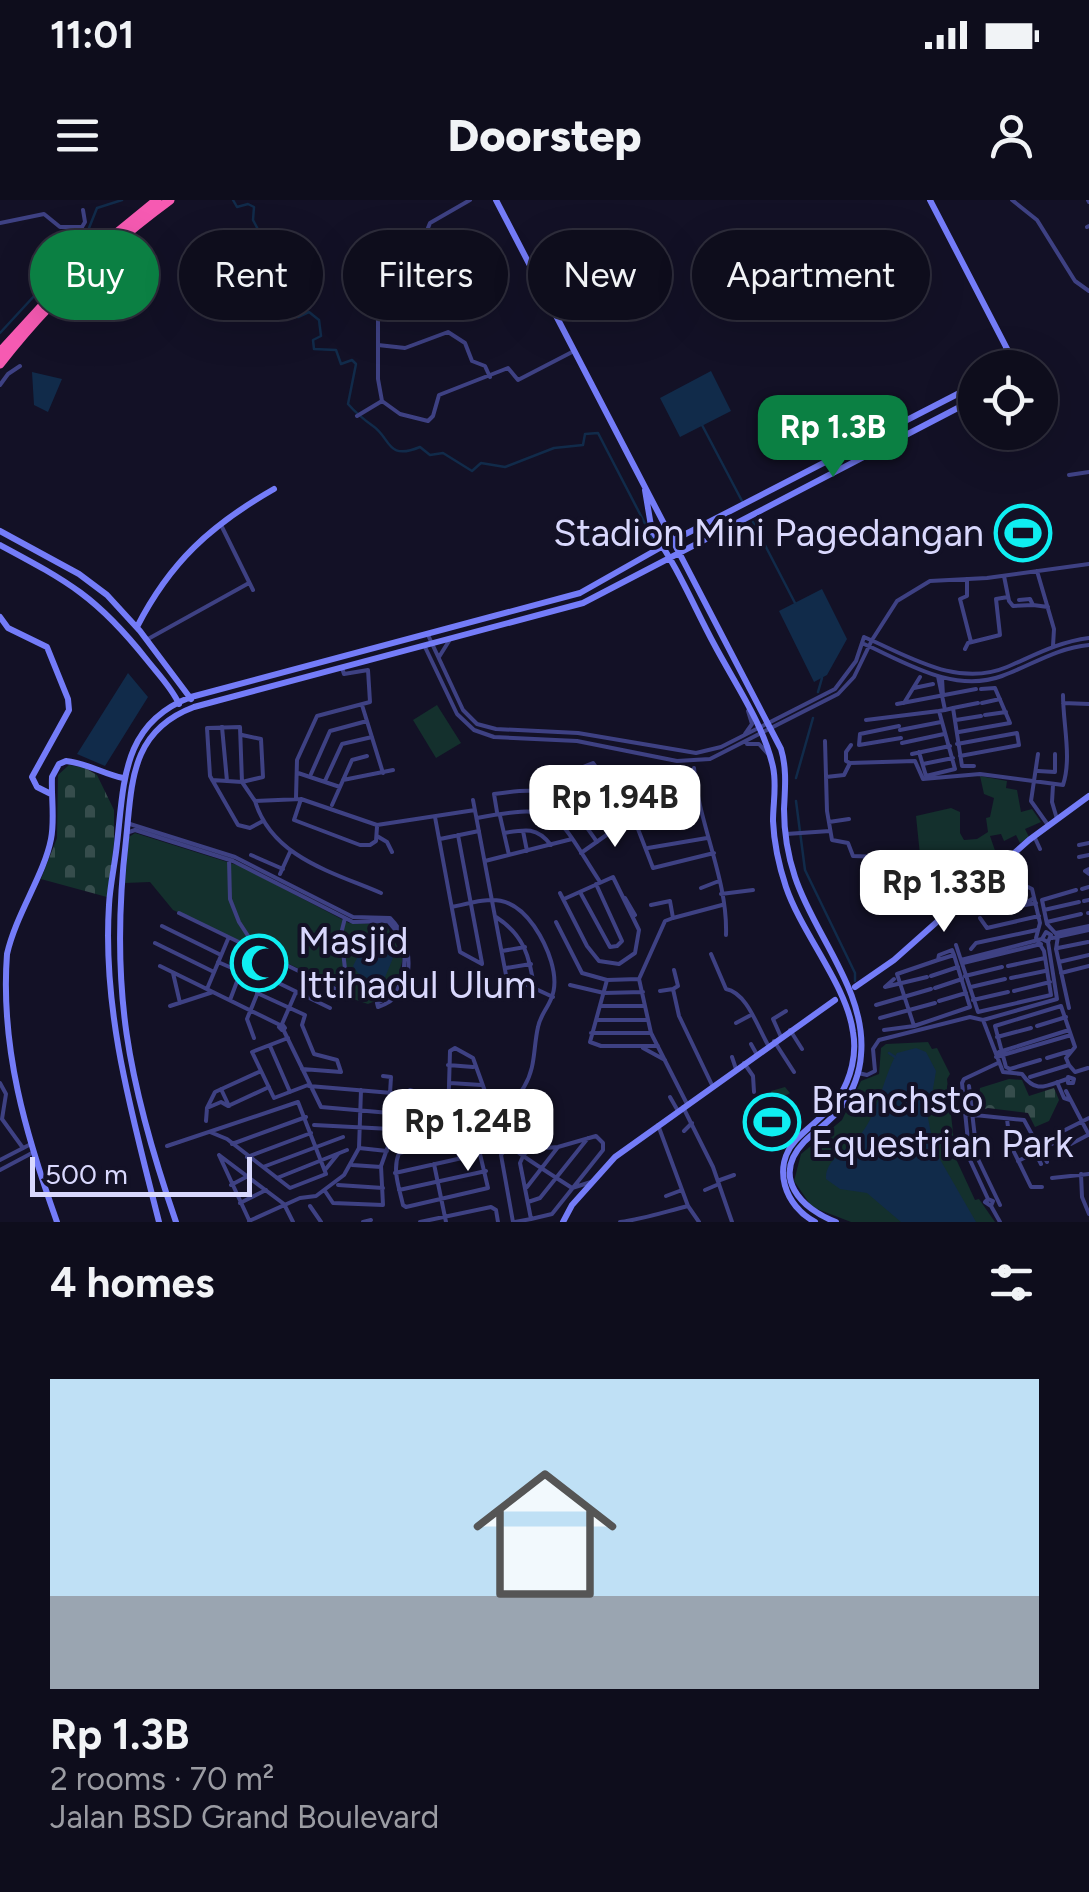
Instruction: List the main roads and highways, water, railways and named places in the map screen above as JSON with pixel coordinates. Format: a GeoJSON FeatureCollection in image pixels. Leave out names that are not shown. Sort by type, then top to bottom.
{"type":"FeatureCollection","features":[{"type":"Feature","properties":{"kind":"highway"},"geometry":{"type":"LineString","coordinates":[[0,352],[86,258],[163,202]]}},
{"type":"Feature","properties":{"kind":"highway"},"geometry":{"type":"LineString","coordinates":[[0,364],[91,264],[163,202]]}},
{"type":"Feature","properties":{"kind":"main road"},"geometry":{"type":"LineString","coordinates":[[496,200],[771,727],[786,769],[797,883],[842,977],[857,1031],[858,1073],[844,1105],[805,1141],[789,1162],[800,1201],[810,1211],[836,1222]]}},
{"type":"Feature","properties":{"kind":"main road"},"geometry":{"type":"LineString","coordinates":[[930,200],[1007,350]]}},
{"type":"Feature","properties":{"kind":"main road"},"geometry":{"type":"LineString","coordinates":[[1004,342],[1006,350]]}},
{"type":"Feature","properties":{"kind":"main road"},"geometry":{"type":"LineString","coordinates":[[159,1222],[120,1037],[109,904],[123,778],[134,749],[150,724],[178,702],[191,698],[565,598],[958,394]]}},
{"type":"Feature","properties":{"kind":"main road"},"geometry":{"type":"LineString","coordinates":[[120,1037],[118,930],[131,780],[140,754],[156,732],[182,712],[568,609],[958,408]]}},
{"type":"Feature","properties":{"kind":"main road"},"geometry":{"type":"LineString","coordinates":[[900,424],[907,437]]}},
{"type":"Feature","properties":{"kind":"main road"},"geometry":{"type":"LineString","coordinates":[[633,464],[646,495],[655,546],[647,555]]}},
{"type":"Feature","properties":{"kind":"main road"},"geometry":{"type":"LineString","coordinates":[[134,643],[156,588],[194,544],[220,522],[274,488]]}},
{"type":"Feature","properties":{"kind":"main road"},"geometry":{"type":"LineString","coordinates":[[666,527],[674,534],[687,534]]}},
{"type":"Feature","properties":{"kind":"main road"},"geometry":{"type":"LineString","coordinates":[[0,531],[80,574],[125,613],[194,707]]}},
{"type":"Feature","properties":{"kind":"main road"},"geometry":{"type":"LineString","coordinates":[[652,531],[746,705],[770,758],[780,868],[808,935],[852,1009]]}},
{"type":"Feature","properties":{"kind":"main road"},"geometry":{"type":"LineString","coordinates":[[0,546],[73,584],[118,625],[182,712]]}},
{"type":"Feature","properties":{"kind":"main road"},"geometry":{"type":"LineString","coordinates":[[686,565],[686,556],[693,547]]}},
{"type":"Feature","properties":{"kind":"main road"},"geometry":{"type":"LineString","coordinates":[[654,567],[675,571]]}},
{"type":"Feature","properties":{"kind":"main road"},"geometry":{"type":"LineString","coordinates":[[118,625],[125,613]]}},
{"type":"Feature","properties":{"kind":"main road"},"geometry":{"type":"LineString","coordinates":[[0,617],[8,628],[47,646],[68,699],[67,718],[32,777],[37,787],[51,794]]}},
{"type":"Feature","properties":{"kind":"main road"},"geometry":{"type":"LineString","coordinates":[[425,636],[428,646]]}},
{"type":"Feature","properties":{"kind":"main road"},"geometry":{"type":"LineString","coordinates":[[57,1222],[28,1149],[6,1064],[0,1003],[15,928],[51,839],[52,777],[60,764],[72,761],[123,778]]}},
{"type":"Feature","properties":{"kind":"main road"},"geometry":{"type":"LineString","coordinates":[[852,1009],[855,987],[894,960],[1034,836],[1089,796]]}},
{"type":"Feature","properties":{"kind":"main road"},"geometry":{"type":"LineString","coordinates":[[808,935],[818,930]]}},
{"type":"Feature","properties":{"kind":"main road"},"geometry":{"type":"LineString","coordinates":[[842,977],[855,987]]}},
{"type":"Feature","properties":{"kind":"main road"},"geometry":{"type":"LineString","coordinates":[[559,1222],[611,1160],[835,1000],[838,997],[831,978]]}},
{"type":"Feature","properties":{"kind":"main road"},"geometry":{"type":"LineString","coordinates":[[835,1000],[852,1009]]}},
{"type":"Feature","properties":{"kind":"main road"},"geometry":{"type":"LineString","coordinates":[[815,1222],[788,1198],[784,1183],[795,1141],[822,1118],[846,1085],[857,1031]]}},
{"type":"Feature","properties":{"kind":"main road"},"geometry":{"type":"LineString","coordinates":[[136,1113],[176,1222]]}},
{"type":"Feature","properties":{"kind":"water"},"geometry":{"type":"Polygon","coordinates":[[[711,371],[731,411],[680,437],[660,398],[711,371]]]}},
{"type":"Feature","properties":{"kind":"water"},"geometry":{"type":"Polygon","coordinates":[[[32,372],[62,379],[48,412],[34,405],[32,372]]]}},
{"type":"Feature","properties":{"kind":"water"},"geometry":{"type":"Polygon","coordinates":[[[822,589],[847,639],[827,675],[814,682],[779,611],[822,589]]]}},
{"type":"Feature","properties":{"kind":"water"},"geometry":{"type":"Polygon","coordinates":[[[128,673],[148,697],[105,766],[77,754],[128,673]]]}},
{"type":"Feature","properties":{"kind":"water"},"geometry":{"type":"Polygon","coordinates":[[[383,946],[393,958],[383,982],[378,984],[353,966],[359,954],[383,946]]]}},
{"type":"Feature","properties":{"kind":"water"},"geometry":{"type":"Polygon","coordinates":[[[916,1048],[926,1052],[936,1071],[928,1118],[934,1149],[976,1222],[901,1222],[867,1193],[840,1189],[826,1179],[833,1160],[867,1126],[897,1053],[916,1048]]]}},
{"type":"Feature","properties":{"kind":"waterway"},"geometry":{"type":"LineString","coordinates":[[0,333],[83,243],[97,208],[122,200]]}},
{"type":"Feature","properties":{"kind":"waterway"},"geometry":{"type":"LineString","coordinates":[[233,200],[237,207],[254,207],[253,220],[272,256],[273,274],[292,300],[298,317],[309,312],[319,320],[321,336],[313,340],[314,349],[336,350],[341,364],[352,360],[356,364],[348,404],[395,450],[420,447],[430,455],[443,453],[472,471],[481,463],[505,467],[554,448],[583,445],[585,434],[598,433],[654,541]]}},
{"type":"Feature","properties":{"kind":"waterway"},"geometry":{"type":"LineString","coordinates":[[702,425],[742,501]]}},
{"type":"Feature","properties":{"kind":"waterway"},"geometry":{"type":"LineString","coordinates":[[753,522],[795,603]]}},
{"type":"Feature","properties":{"kind":"waterway"},"geometry":{"type":"LineString","coordinates":[[818,692],[822,678]]}},
{"type":"Feature","properties":{"kind":"waterway"},"geometry":{"type":"LineString","coordinates":[[796,778],[813,718]]}},
{"type":"Feature","properties":{"kind":"waterway"},"geometry":{"type":"LineString","coordinates":[[796,801],[805,870],[855,973],[855,981]]}},
{"type":"Feature","properties":{"kind":"waterway"},"geometry":{"type":"LineString","coordinates":[[889,1053],[895,1057]]}},
{"type":"Feature","properties":{"kind":"place","name":"Stadion Mini Pagedangan"},"geometry":{"type":"Point","coordinates":[1023,533]}},
{"type":"Feature","properties":{"kind":"place","name":"Masjid Ittihadul Ulum"},"geometry":{"type":"Point","coordinates":[259,963]}},
{"type":"Feature","properties":{"kind":"place","name":"Branchsto Equestrian Park"},"geometry":{"type":"Point","coordinates":[772,1122]}}]}
